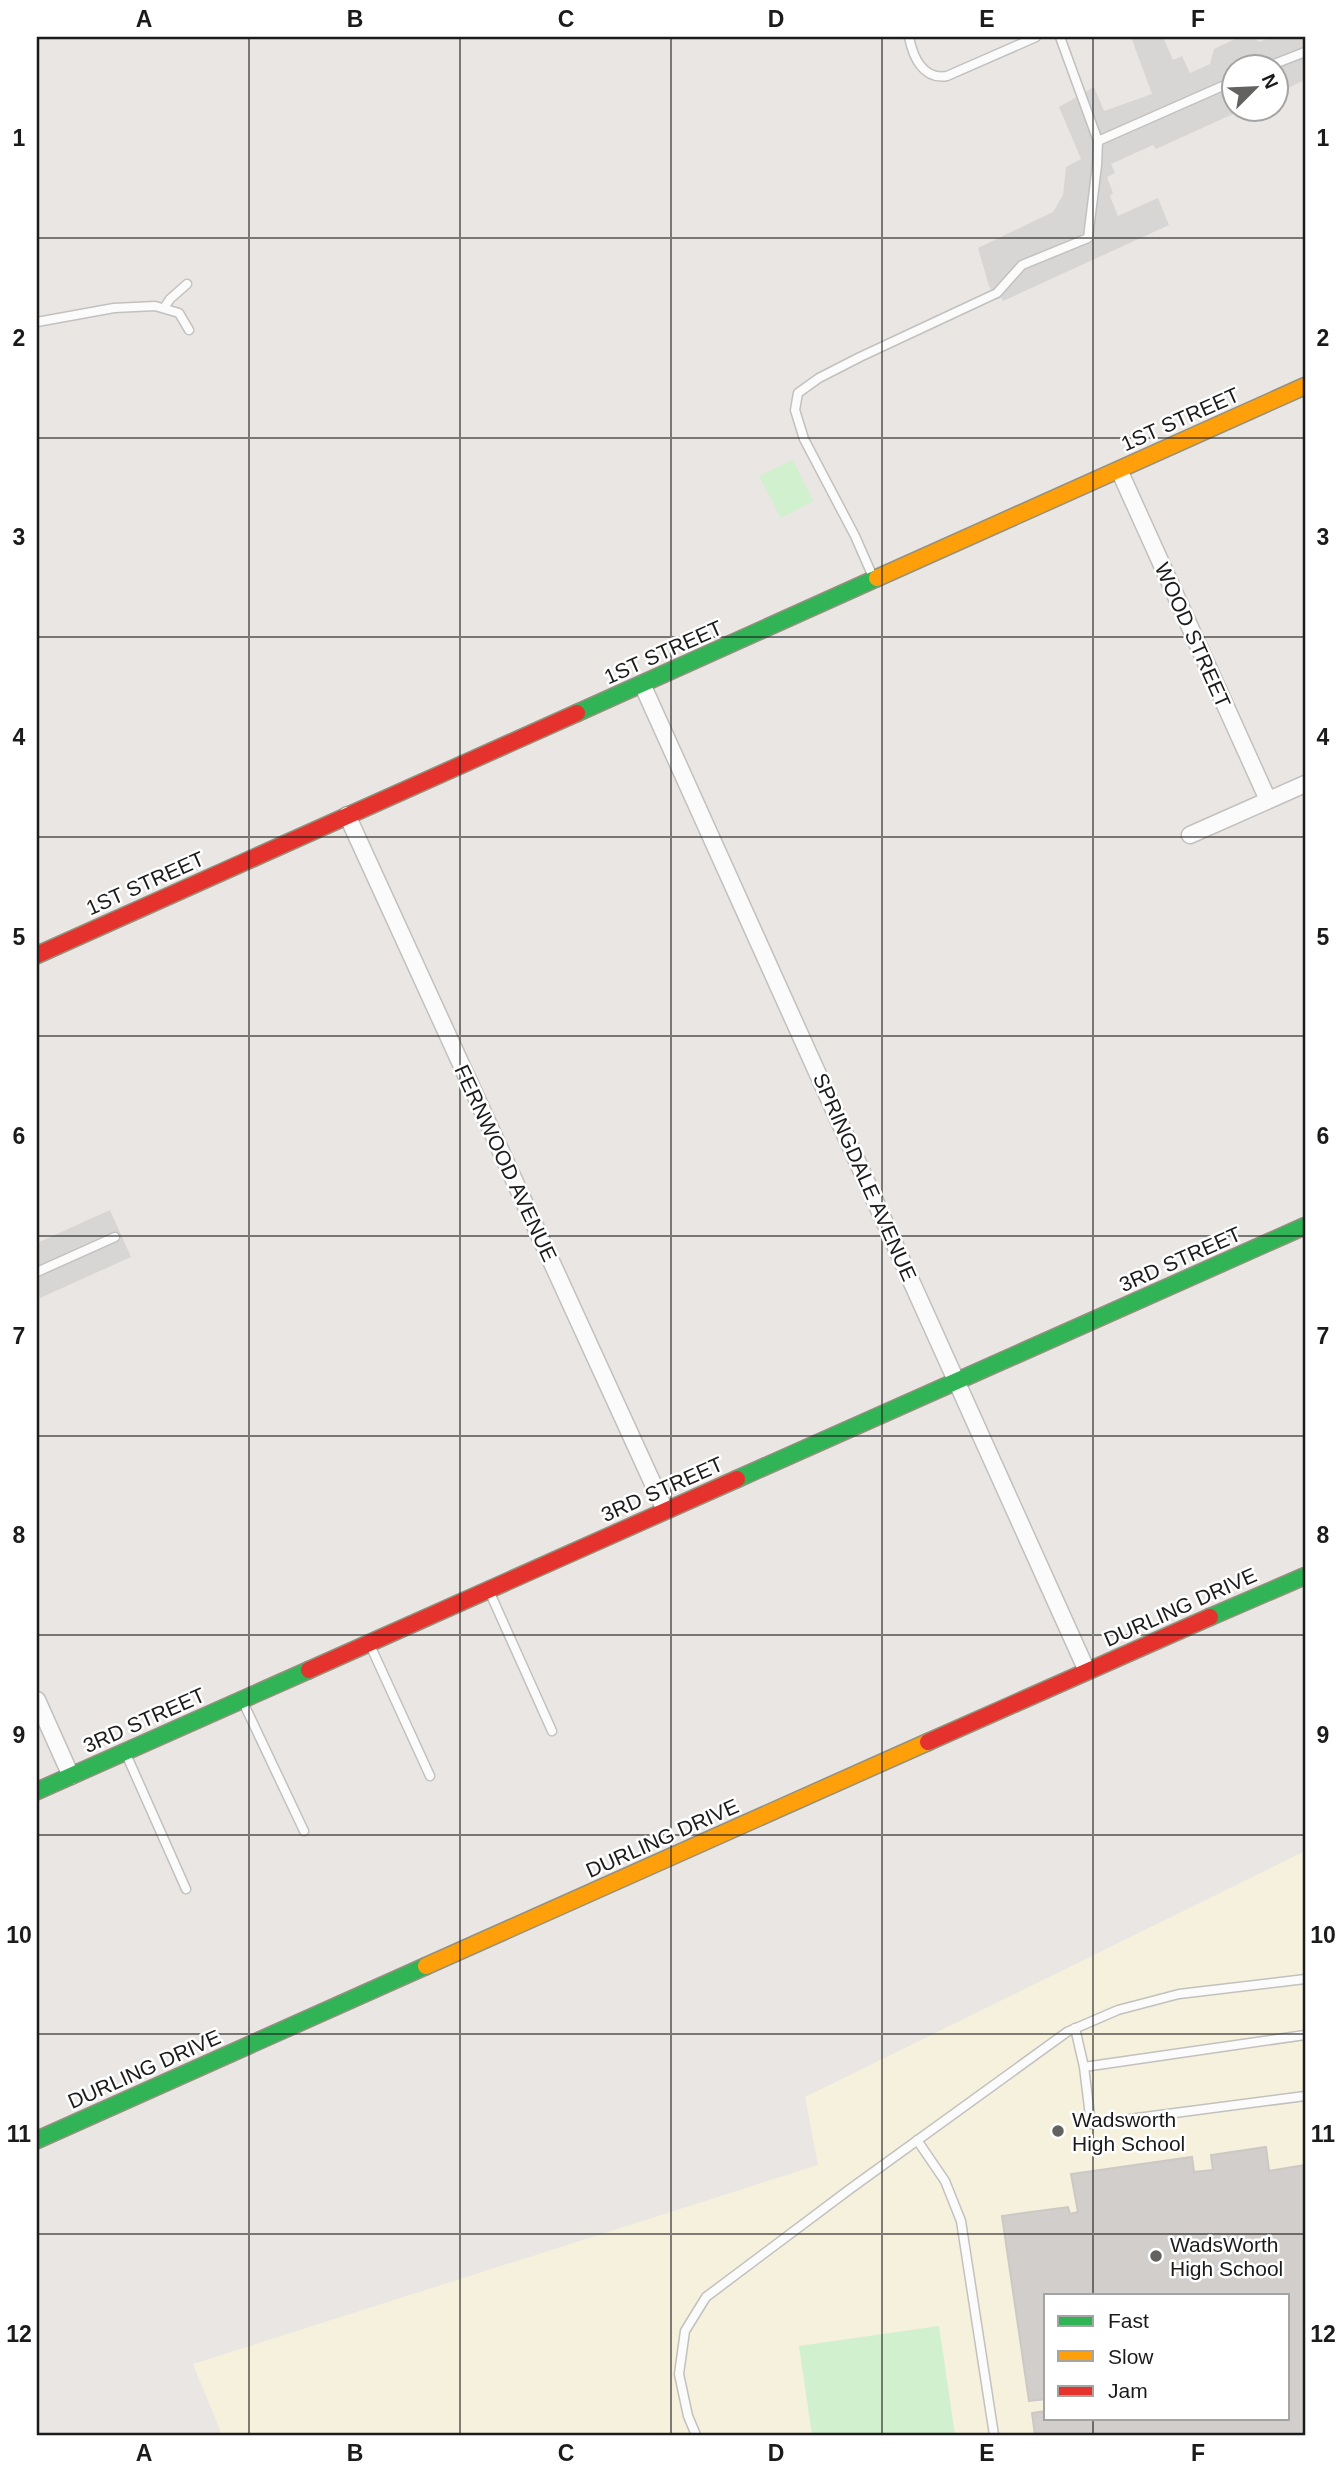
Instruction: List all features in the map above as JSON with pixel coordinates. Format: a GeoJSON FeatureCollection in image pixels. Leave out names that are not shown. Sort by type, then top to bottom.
{"type":"FeatureCollection","features":[{"type":"Feature","properties":{"kind":"street","name":"1ST STREET"},"geometry":{"type":"LineString","coordinates":[[37,955],[1305,386]]}},
{"type":"Feature","properties":{"kind":"street","name":"WOOD STREET"},"geometry":{"type":"LineString","coordinates":[[1119,470],[1268,800]]}},
{"type":"Feature","properties":{"kind":"street","name":"SPRINGDALE AVENUE"},"geometry":{"type":"LineString","coordinates":[[642,684],[1087,1671]]}},
{"type":"Feature","properties":{"kind":"street"},"geometry":{"type":"LineString","coordinates":[[1190,835],[1305,784]]}},
{"type":"Feature","properties":{"kind":"street","name":"FERNWOOD AVENUE"},"geometry":{"type":"LineString","coordinates":[[347,815],[665,1510]]}},
{"type":"Feature","properties":{"kind":"street","name":"3RD STREET"},"geometry":{"type":"LineString","coordinates":[[37,1791],[1305,1226]]}},
{"type":"Feature","properties":{"kind":"street","name":"DURLING DRIVE"},"geometry":{"type":"LineString","coordinates":[[37,2140],[1305,1576]]}},
{"type":"Feature","properties":{"kind":"street"},"geometry":{"type":"LineString","coordinates":[[37,1700],[71,1776]]}},
{"type":"Feature","properties":{"kind":"lane"},"geometry":{"type":"LineString","coordinates":[[909,37],[920,66],[929,75],[937,78],[1036,37]]}},
{"type":"Feature","properties":{"kind":"lane"},"geometry":{"type":"LineString","coordinates":[[874,580],[855,536],[804,439],[794,410],[798,393],[849,362],[997,293],[1022,265],[1088,238],[1098,141],[1060,37]]}},
{"type":"Feature","properties":{"kind":"lane"},"geometry":{"type":"LineString","coordinates":[[1098,141],[1220,87]]}},
{"type":"Feature","properties":{"kind":"lane"},"geometry":{"type":"LineString","coordinates":[[164,308],[187,284]]}},
{"type":"Feature","properties":{"kind":"lane"},"geometry":{"type":"LineString","coordinates":[[37,322],[114,308],[155,306],[179,313],[189,330]]}},
{"type":"Feature","properties":{"kind":"lane"},"geometry":{"type":"LineString","coordinates":[[37,1272],[115,1237]]}},
{"type":"Feature","properties":{"kind":"lane"},"geometry":{"type":"LineString","coordinates":[[488,1589],[552,1731]]}},
{"type":"Feature","properties":{"kind":"lane"},"geometry":{"type":"LineString","coordinates":[[369,1642],[430,1776]]}},
{"type":"Feature","properties":{"kind":"lane"},"geometry":{"type":"LineString","coordinates":[[242,1699],[304,1831]]}},
{"type":"Feature","properties":{"kind":"lane"},"geometry":{"type":"LineString","coordinates":[[125,1752],[186,1889]]}},
{"type":"Feature","properties":{"kind":"lane"},"geometry":{"type":"LineString","coordinates":[[696,2435],[688,2416],[679,2374],[685,2331],[706,2297],[917,2140],[1075,2028],[1118,2010],[1179,1994],[1305,1979]]}},
{"type":"Feature","properties":{"kind":"lane"},"geometry":{"type":"LineString","coordinates":[[1075,2028],[1084,2067],[1091,2124],[1305,2096]]}},
{"type":"Feature","properties":{"kind":"lane"},"geometry":{"type":"LineString","coordinates":[[1084,2067],[1305,2035]]}},
{"type":"Feature","properties":{"kind":"lane"},"geometry":{"type":"LineString","coordinates":[[917,2140],[945,2181],[961,2221],[994,2435]]}},
{"type":"Feature","properties":{"kind":"shaded area"},"geometry":{"type":"Polygon","coordinates":[[[1131,37],[1163,37],[1173,60],[1182,56],[1190,73],[1210,64],[1214,49],[1239,37],[1255,37],[1259,42],[1271,37],[1305,37],[1305,80],[1290,87],[1290,52],[1220,52],[1220,120],[1156,149],[1153,145],[1111,164],[1115,173],[1107,177],[1113,193],[1110,196],[1118,216],[1158,198],[1169,225],[1003,301],[1001,297],[997,300],[989,286],[978,248],[1053,212],[1063,195],[1066,167],[1081,159],[1059,107],[1094,87],[1104,111],[1152,94],[1131,37]]]}},
{"type":"Feature","properties":{"kind":"shaded area"},"geometry":{"type":"Polygon","coordinates":[[[110,1210],[131,1257],[40,1298],[37,1292],[37,1243],[110,1210]]]}},
{"type":"Feature","properties":{"kind":"shaded area","name":"Wadsworth High School"},"geometry":{"type":"Polygon","coordinates":[[[1305,1851],[1305,2435],[222,2435],[193,2364],[818,2165],[805,2097],[1305,1851]]]}},
{"type":"Feature","properties":{"kind":"green space"},"geometry":{"type":"Polygon","coordinates":[[[793,460],[813,501],[781,518],[759,476],[793,460]]]}},
{"type":"Feature","properties":{"kind":"green space"},"geometry":{"type":"Polygon","coordinates":[[[939,2326],[955,2435],[812,2435],[799,2346],[939,2326]]]}},
{"type":"Feature","properties":{"kind":"building","name":"WadsWorth High School"},"geometry":{"type":"Polygon","coordinates":[[[1266,2147],[1269,2171],[1305,2165],[1305,2435],[1035,2435],[1032,2413],[1044,2411],[1044,2420],[1290,2420],[1290,2294],[1044,2294],[1044,2399],[1029,2401],[1002,2216],[1068,2207],[1070,2214],[1078,2212],[1071,2174],[1192,2157],[1194,2172],[1213,2170],[1211,2155],[1266,2147]]]}},
{"type":"Feature","properties":{"kind":"traffic: fast"},"geometry":{"type":"LineString","coordinates":[[577,713],[877,578]]}},
{"type":"Feature","properties":{"kind":"traffic: fast"},"geometry":{"type":"LineString","coordinates":[[737,1479],[1305,1226]]}},
{"type":"Feature","properties":{"kind":"traffic: fast"},"geometry":{"type":"LineString","coordinates":[[1210,1617],[1305,1576]]}},
{"type":"Feature","properties":{"kind":"traffic: fast"},"geometry":{"type":"LineString","coordinates":[[37,1791],[309,1670]]}},
{"type":"Feature","properties":{"kind":"traffic: fast"},"geometry":{"type":"LineString","coordinates":[[37,2140],[426,1966]]}},
{"type":"Feature","properties":{"kind":"traffic: slow"},"geometry":{"type":"LineString","coordinates":[[877,578],[1305,386]]}},
{"type":"Feature","properties":{"kind":"traffic: slow"},"geometry":{"type":"LineString","coordinates":[[426,1966],[928,1742]]}},
{"type":"Feature","properties":{"kind":"traffic: jam"},"geometry":{"type":"LineString","coordinates":[[37,955],[577,713]]}},
{"type":"Feature","properties":{"kind":"traffic: jam"},"geometry":{"type":"LineString","coordinates":[[309,1670],[737,1479]]}},
{"type":"Feature","properties":{"kind":"traffic: jam"},"geometry":{"type":"LineString","coordinates":[[928,1742],[1210,1617]]}},
{"type":"Feature","properties":{"kind":"place","name":"Wadsworth High School"},"geometry":{"type":"Point","coordinates":[1058,2131]}},
{"type":"Feature","properties":{"kind":"place","name":"WadsWorth High School"},"geometry":{"type":"Point","coordinates":[1156,2256]}}]}
